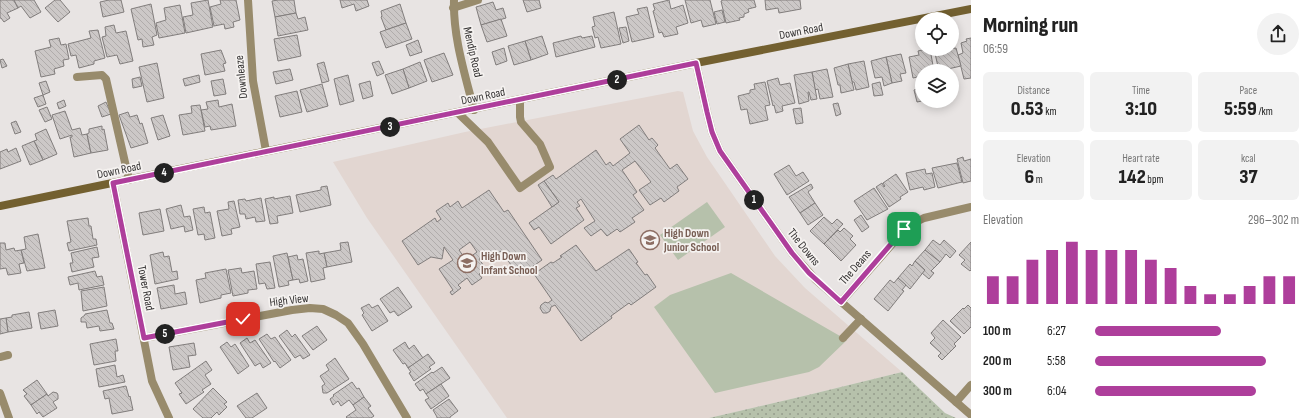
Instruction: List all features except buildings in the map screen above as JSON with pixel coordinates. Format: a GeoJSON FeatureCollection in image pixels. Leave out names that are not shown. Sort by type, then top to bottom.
{"type":"FeatureCollection","features":[{"type":"Feature","properties":{"kind":"street","name":"Downleaze"},"geometry":{"type":"LineString","coordinates":[[248,0],[252,72],[266,151]]}},
{"type":"Feature","properties":{"kind":"street"},"geometry":{"type":"LineString","coordinates":[[454,4],[478,0]]}},
{"type":"Feature","properties":{"kind":"street","name":"Mendip Road"},"geometry":{"type":"LineString","coordinates":[[454,4],[456,35],[474,110]]}},
{"type":"Feature","properties":{"kind":"street","name":"Down Road"},"geometry":{"type":"LineString","coordinates":[[0,206],[474,110],[696,63],[971,9]]}},
{"type":"Feature","properties":{"kind":"street","name":"The Downs"},"geometry":{"type":"LineString","coordinates":[[696,63],[712,132],[720,151],[792,253],[809,273],[841,302],[971,414]]}},
{"type":"Feature","properties":{"kind":"street"},"geometry":{"type":"LineString","coordinates":[[77,77],[102,75],[106,79],[130,180]]}},
{"type":"Feature","properties":{"kind":"street"},"geometry":{"type":"LineString","coordinates":[[458,113],[488,142],[520,188],[550,167],[540,144],[521,122],[520,100]]}},
{"type":"Feature","properties":{"kind":"street","name":"Tower Road"},"geometry":{"type":"LineString","coordinates":[[113,183],[153,385],[169,418]]}},
{"type":"Feature","properties":{"kind":"street","name":"The Deans"},"geometry":{"type":"LineString","coordinates":[[841,302],[908,226],[924,218],[971,207]]}},
{"type":"Feature","properties":{"kind":"street","name":"High View"},"geometry":{"type":"LineString","coordinates":[[144,338],[292,310],[310,308],[324,309],[342,319],[353,329],[364,344],[407,418]]}},
{"type":"Feature","properties":{"kind":"street"},"geometry":{"type":"LineString","coordinates":[[843,338],[861,319]]}},
{"type":"Feature","properties":{"kind":"street"},"geometry":{"type":"LineString","coordinates":[[956,402],[971,385]]}},
{"type":"Feature","properties":{"kind":"street"},"geometry":{"type":"LineString","coordinates":[[0,393],[9,418]]}},
{"type":"Feature","properties":{"kind":"shaded area","name":"High Down Junior School"},"geometry":{"type":"Polygon","coordinates":[[[678,91],[683,92],[693,131],[707,157],[775,256],[805,288],[902,372],[709,418],[507,418],[367,218],[333,162],[465,132],[678,91]]]}},
{"type":"Feature","properties":{"kind":"green space"},"geometry":{"type":"Polygon","coordinates":[[[707,202],[725,227],[678,260],[660,235],[707,202]]]}},
{"type":"Feature","properties":{"kind":"green space"},"geometry":{"type":"Polygon","coordinates":[[[731,273],[847,340],[819,367],[809,372],[715,393],[654,307],[670,295],[731,273]]]}},
{"type":"Feature","properties":{"kind":"green space"},"geometry":{"type":"Polygon","coordinates":[[[902,372],[945,413],[956,418],[709,418],[808,395],[902,372]]]}},
{"type":"Feature","properties":{"kind":"place","name":"High Down Junior School"},"geometry":{"type":"Point","coordinates":[650,240]}},
{"type":"Feature","properties":{"kind":"place","name":"High Down Infant School"},"geometry":{"type":"Point","coordinates":[467,263]}},
{"type":"Feature","properties":{"kind":"route"},"geometry":{"type":"LineString","coordinates":[[243,319],[144,338],[113,183],[696,63],[712,132],[720,151],[802,266],[841,302],[904,229]]}}]}
